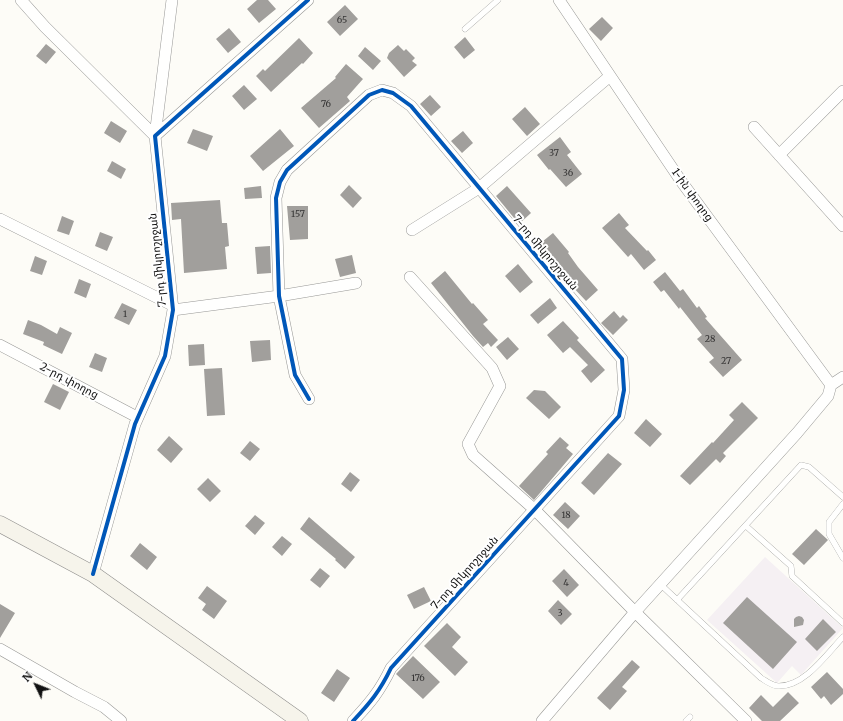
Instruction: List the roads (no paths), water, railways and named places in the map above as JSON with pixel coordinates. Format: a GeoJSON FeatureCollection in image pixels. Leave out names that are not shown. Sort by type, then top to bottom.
{"type":"FeatureCollection","features":[{"type":"Feature","properties":{"kind":"main road"},"geometry":{"type":"LineString","coordinates":[[0,524],[92,574],[300,721]]}},
{"type":"Feature","properties":{"kind":"street"},"geometry":{"type":"LineString","coordinates":[[21,0],[45,27],[155,136],[308,0]]}},
{"type":"Feature","properties":{"kind":"street","name":"7-րդ միկրոշրջան"},"geometry":{"type":"LineString","coordinates":[[92,574],[137,416],[165,356],[172,308],[155,136],[172,0]]}},
{"type":"Feature","properties":{"kind":"street","name":"1-ին փողոց"},"geometry":{"type":"LineString","coordinates":[[559,0],[681,181],[831,385]]}},
{"type":"Feature","properties":{"kind":"street"},"geometry":{"type":"LineString","coordinates":[[412,230],[479,188],[610,76]]}},
{"type":"Feature","properties":{"kind":"street","name":"7-րդ միկրոշրջան"},"geometry":{"type":"LineString","coordinates":[[309,399],[295,375],[279,296],[276,198],[280,182],[287,170],[369,95],[382,90],[393,92],[410,106],[622,359],[624,390],[619,416],[391,668],[384,683],[373,700],[353,721]]}},
{"type":"Feature","properties":{"kind":"street"},"geometry":{"type":"LineString","coordinates":[[779,155],[843,91]]}},
{"type":"Feature","properties":{"kind":"street"},"geometry":{"type":"LineString","coordinates":[[754,127],[843,226]]}},
{"type":"Feature","properties":{"kind":"street"},"geometry":{"type":"LineString","coordinates":[[0,219],[172,308],[279,296],[356,283]]}},
{"type":"Feature","properties":{"kind":"street"},"geometry":{"type":"LineString","coordinates":[[410,277],[492,368],[500,386],[468,444],[473,455],[535,510],[635,612],[746,721]]}},
{"type":"Feature","properties":{"kind":"street","name":"2-րդ փողոց"},"geometry":{"type":"LineString","coordinates":[[0,344],[137,416]]}},
{"type":"Feature","properties":{"kind":"street"},"geometry":{"type":"LineString","coordinates":[[542,721],[635,612],[797,433],[828,396],[831,385],[843,377]]}},
{"type":"Feature","properties":{"kind":"street"},"geometry":{"type":"LineString","coordinates":[[0,649],[104,707],[109,717],[121,721]]}},
{"type":"Feature","properties":{"kind":"lane"},"geometry":{"type":"LineString","coordinates":[[465,29],[498,0]]}},
{"type":"Feature","properties":{"kind":"lane"},"geometry":{"type":"LineString","coordinates":[[677,600],[801,465],[809,467],[843,497]]}},
{"type":"Feature","properties":{"kind":"lane"},"geometry":{"type":"LineString","coordinates":[[843,504],[829,522],[829,534],[843,558]]}},
{"type":"Feature","properties":{"kind":"lane"},"geometry":{"type":"LineString","coordinates":[[746,526],[791,566],[792,576],[843,623]]}},
{"type":"Feature","properties":{"kind":"lane"},"geometry":{"type":"LineString","coordinates":[[660,584],[761,678],[776,687],[800,680],[843,638]]}}]}
